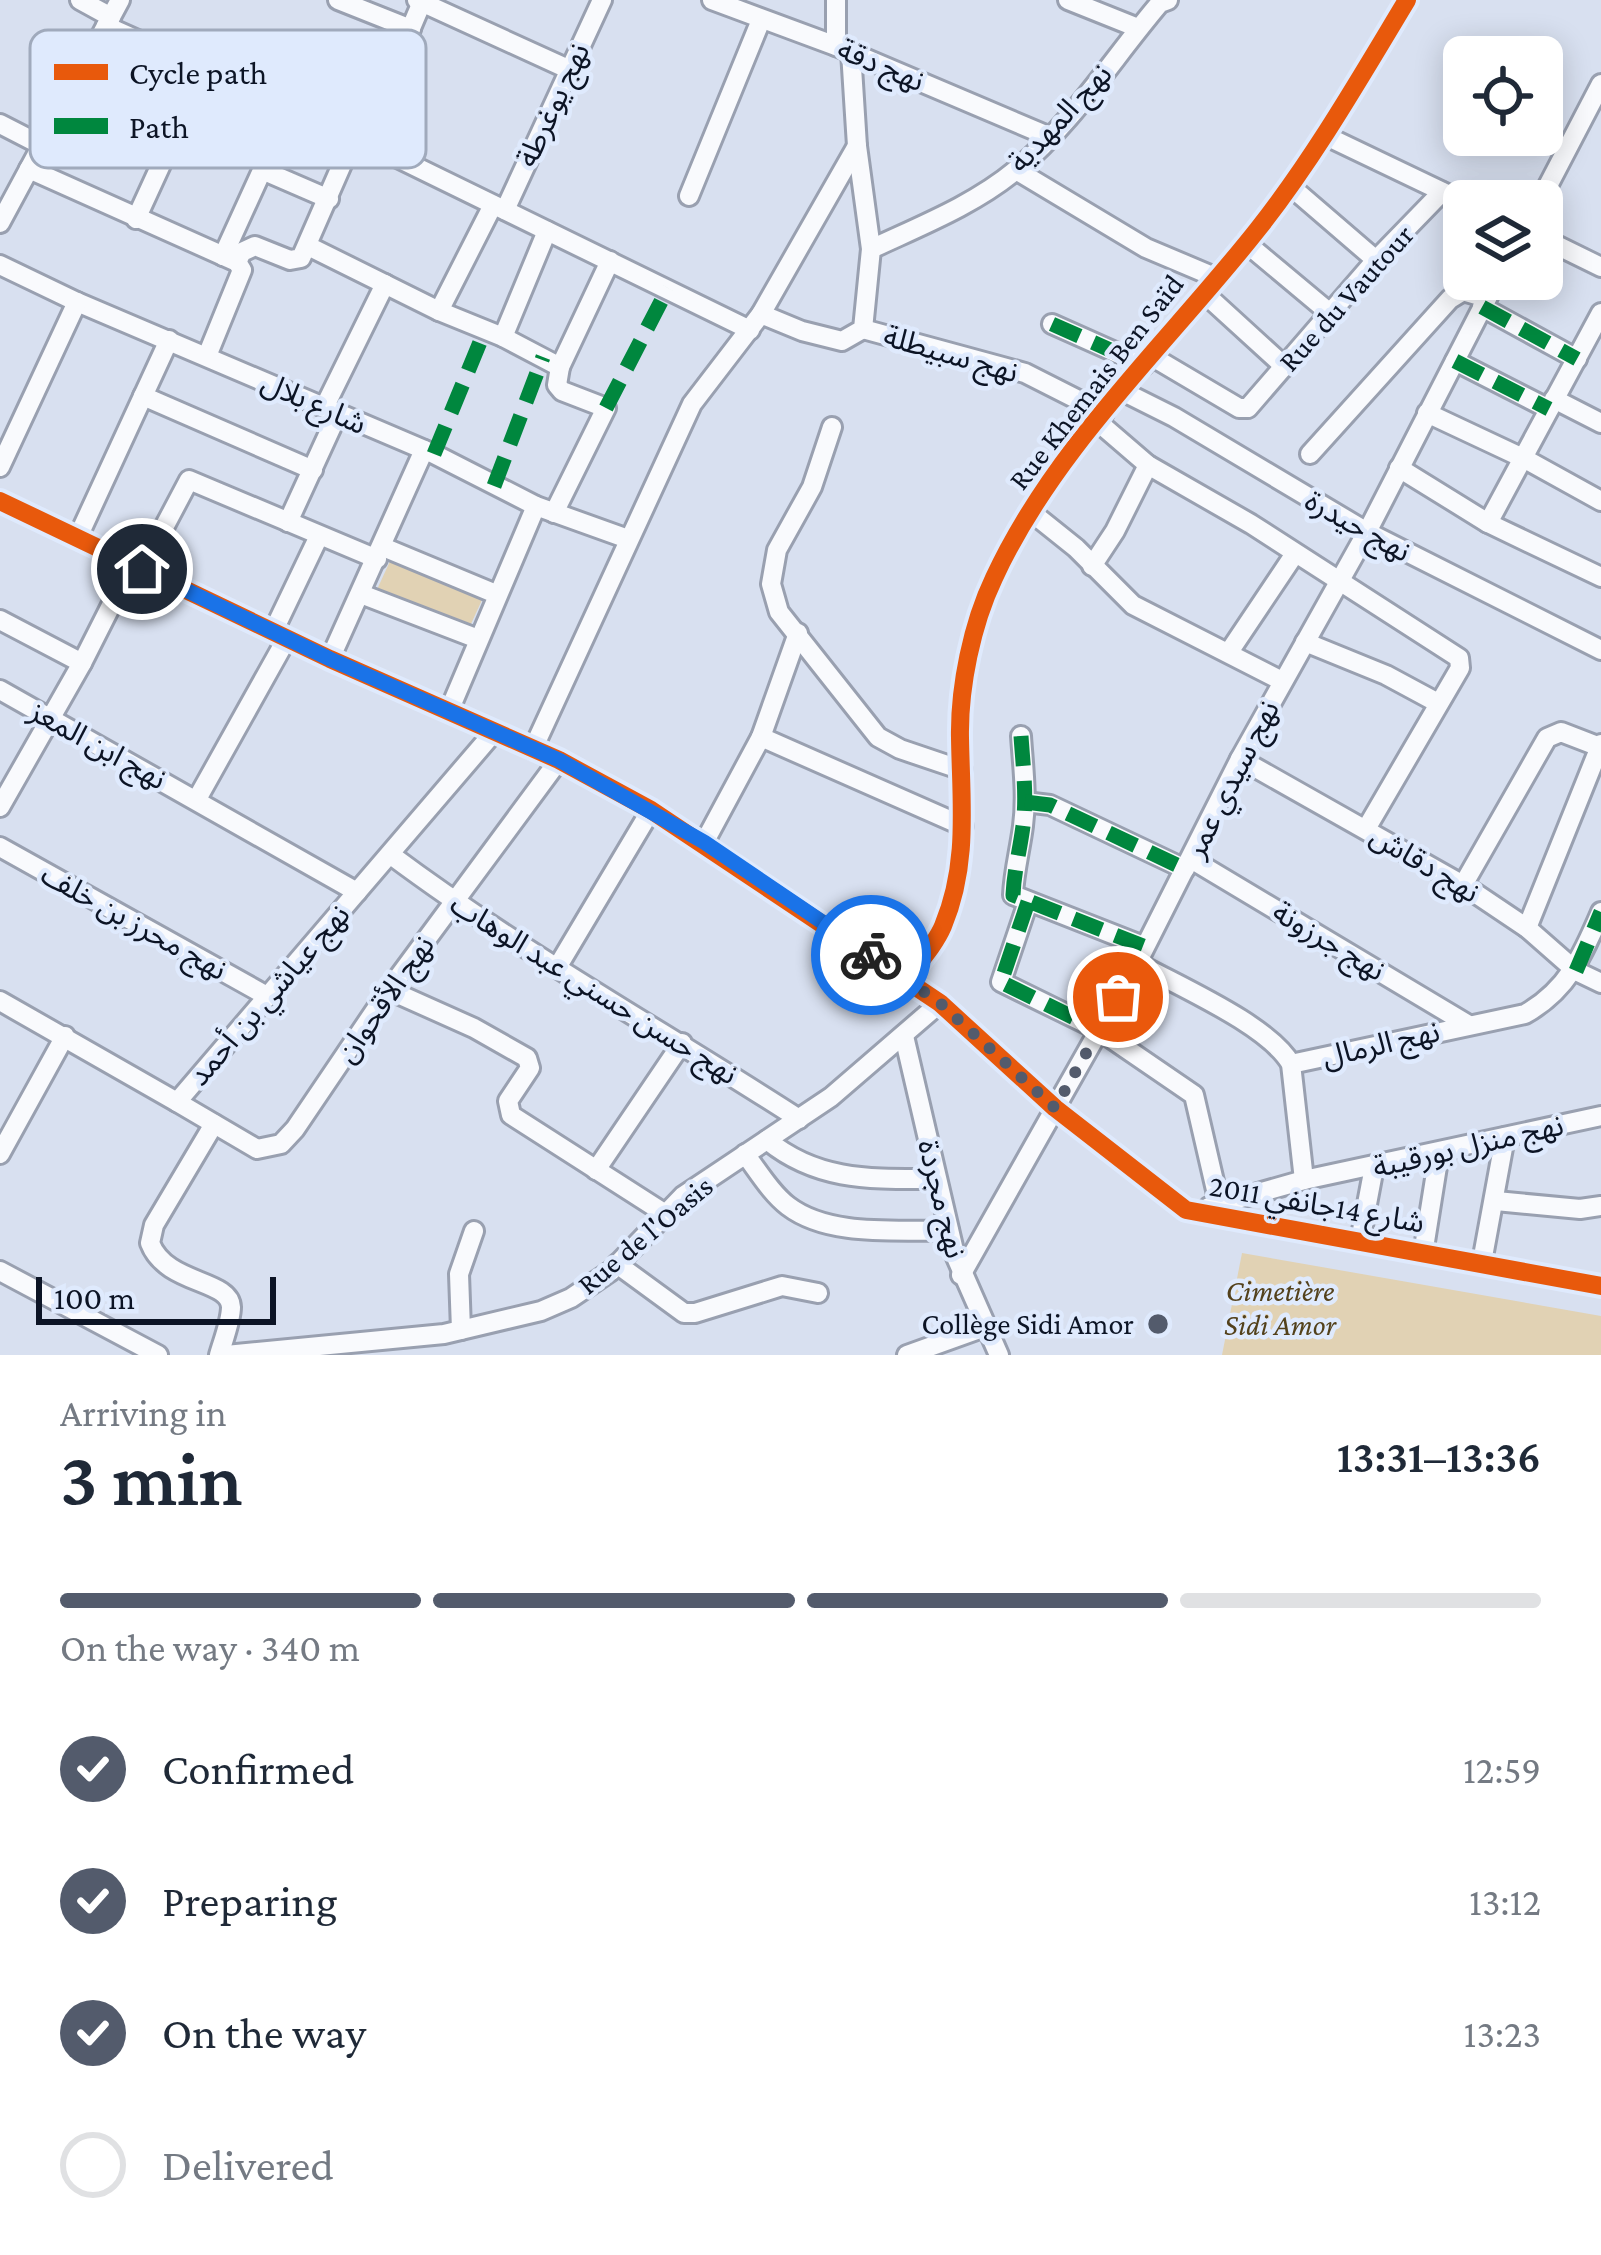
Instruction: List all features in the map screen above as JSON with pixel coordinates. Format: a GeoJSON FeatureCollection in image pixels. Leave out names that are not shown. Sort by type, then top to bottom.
{"type":"FeatureCollection","features":[{"type":"Feature","properties":{"kind":"street","name":"نهج سبيطلة"},"geometry":{"type":"LineString","coordinates":[[80,0],[138,30]]}},
{"type":"Feature","properties":{"kind":"street"},"geometry":{"type":"LineString","coordinates":[[338,0],[377,7],[412,29],[420,1],[568,69]]}},
{"type":"Feature","properties":{"kind":"street","name":"نهج يوغرطة"},"geometry":{"type":"LineString","coordinates":[[439,311],[500,207],[602,0]]}},
{"type":"Feature","properties":{"kind":"street","name":"نهج دقة"},"geometry":{"type":"LineString","coordinates":[[712,0],[844,49],[1048,136]]}},
{"type":"Feature","properties":{"kind":"street"},"geometry":{"type":"LineString","coordinates":[[836,0],[871,248],[862,329]]}},
{"type":"Feature","properties":{"kind":"street"},"geometry":{"type":"LineString","coordinates":[[1068,0],[1138,28]]}},
{"type":"Feature","properties":{"kind":"street","name":"Rue Khemais Ben Saïd"},"geometry":{"type":"LineString","coordinates":[[906,979],[943,926],[955,891],[963,826],[959,735],[964,688],[992,581],[1031,512],[1101,417],[1290,186],[1407,0]]}},
{"type":"Feature","properties":{"kind":"street","name":"نهج المهدية"},"geometry":{"type":"LineString","coordinates":[[871,248],[956,210],[1016,170],[1108,72],[1163,1]]}},
{"type":"Feature","properties":{"kind":"street"},"geometry":{"type":"LineString","coordinates":[[689,196],[761,20]]}},
{"type":"Feature","properties":{"kind":"street"},"geometry":{"type":"LineString","coordinates":[[1551,180],[1601,84]]}},
{"type":"Feature","properties":{"kind":"street"},"geometry":{"type":"LineString","coordinates":[[0,124],[30,139]]}},
{"type":"Feature","properties":{"kind":"street"},"geometry":{"type":"LineString","coordinates":[[1324,135],[1442,192]]}},
{"type":"Feature","properties":{"kind":"street"},"geometry":{"type":"LineString","coordinates":[[533,749],[692,404],[755,322],[857,146]]}},
{"type":"Feature","properties":{"kind":"street"},"geometry":{"type":"LineString","coordinates":[[0,223],[30,165]]}},
{"type":"Feature","properties":{"kind":"street"},"geometry":{"type":"LineString","coordinates":[[136,219],[159,168]]}},
{"type":"Feature","properties":{"kind":"street"},"geometry":{"type":"LineString","coordinates":[[230,259],[255,246],[290,260],[301,257],[344,168]]}},
{"type":"Feature","properties":{"kind":"street","name":"نهج سبيطلة"},"geometry":{"type":"LineString","coordinates":[[419,168],[610,260],[755,322],[842,341],[862,329],[1025,373],[1101,417],[1148,465],[1250,524],[1459,658],[1460,668],[1438,703]]}},
{"type":"Feature","properties":{"kind":"street"},"geometry":{"type":"LineString","coordinates":[[28,169],[230,259],[242,270],[207,356]]}},
{"type":"Feature","properties":{"kind":"street"},"geometry":{"type":"LineString","coordinates":[[230,259],[262,170],[328,199]]}},
{"type":"Feature","properties":{"kind":"street"},"geometry":{"type":"LineString","coordinates":[[1016,170],[1211,286],[1285,367]]}},
{"type":"Feature","properties":{"kind":"street"},"geometry":{"type":"LineString","coordinates":[[1290,186],[1376,260]]}},
{"type":"Feature","properties":{"kind":"street","name":"Rue du Vautour"},"geometry":{"type":"LineString","coordinates":[[1148,360],[1239,408],[1252,404],[1376,260],[1442,192]]}},
{"type":"Feature","properties":{"kind":"street"},"geometry":{"type":"LineString","coordinates":[[503,337],[548,231]]}},
{"type":"Feature","properties":{"kind":"street"},"geometry":{"type":"LineString","coordinates":[[1246,243],[1331,314]]}},
{"type":"Feature","properties":{"kind":"street"},"geometry":{"type":"LineString","coordinates":[[308,247],[560,367]]}},
{"type":"Feature","properties":{"kind":"street"},"geometry":{"type":"LineString","coordinates":[[1563,248],[1601,267]]}},
{"type":"Feature","properties":{"kind":"street"},"geometry":{"type":"LineString","coordinates":[[449,711],[496,594],[606,408],[557,385],[560,367],[610,260]]}},
{"type":"Feature","properties":{"kind":"street","name":"شارع بلال"},"geometry":{"type":"LineString","coordinates":[[0,265],[424,450],[545,509],[628,539]]}},
{"type":"Feature","properties":{"kind":"street"},"geometry":{"type":"LineString","coordinates":[[288,522],[385,284]]}},
{"type":"Feature","properties":{"kind":"street"},"geometry":{"type":"LineString","coordinates":[[1310,454],[1462,291],[1588,349]]}},
{"type":"Feature","properties":{"kind":"street"},"geometry":{"type":"LineString","coordinates":[[0,467],[77,302]]}},
{"type":"Feature","properties":{"kind":"street","name":"نهج سيدي عمر"},"geometry":{"type":"LineString","coordinates":[[961,1275],[1140,955],[1485,302]]}},
{"type":"Feature","properties":{"kind":"street"},"geometry":{"type":"LineString","coordinates":[[1488,523],[1552,404],[1588,349],[1601,313]]}},
{"type":"Feature","properties":{"kind":"street"},"geometry":{"type":"LineString","coordinates":[[1052,324],[1148,360]]}},
{"type":"Feature","properties":{"kind":"street"},"geometry":{"type":"LineString","coordinates":[[78,537],[169,340]]}},
{"type":"Feature","properties":{"kind":"street"},"geometry":{"type":"LineString","coordinates":[[1456,361],[1601,423]]}},
{"type":"Feature","properties":{"kind":"street","name":"نهج حيدرة"},"geometry":{"type":"LineString","coordinates":[[1122,391],[1367,532],[1601,650]]}},
{"type":"Feature","properties":{"kind":"street"},"geometry":{"type":"LineString","coordinates":[[143,397],[313,470]]}},
{"type":"Feature","properties":{"kind":"street"},"geometry":{"type":"LineString","coordinates":[[1427,413],[1601,501]]}},
{"type":"Feature","properties":{"kind":"street"},"geometry":{"type":"LineString","coordinates":[[832,427],[812,487],[777,550],[771,584],[778,612],[878,737],[962,770]]}},
{"type":"Feature","properties":{"kind":"street"},"geometry":{"type":"LineString","coordinates":[[330,659],[424,450]]}},
{"type":"Feature","properties":{"kind":"street"},"geometry":{"type":"LineString","coordinates":[[1092,566],[1148,465]]}},
{"type":"Feature","properties":{"kind":"street"},"geometry":{"type":"LineString","coordinates":[[1399,468],[1488,523],[1601,577]]}},
{"type":"Feature","properties":{"kind":"street"},"geometry":{"type":"LineString","coordinates":[[0,807],[189,480],[320,536],[496,594]]}},
{"type":"Feature","properties":{"kind":"street","name":"شارع 14جانفي 2011"},"geometry":{"type":"LineString","coordinates":[[0,501],[330,659],[559,760],[651,810],[940,1003],[1055,1108],[1173,1203],[1196,1212],[1601,1286]]}},
{"type":"Feature","properties":{"kind":"street"},"geometry":{"type":"LineString","coordinates":[[1031,512],[1133,605],[1282,681]]}},
{"type":"Feature","properties":{"kind":"street","name":"نهج ابن المعز"},"geometry":{"type":"LineString","coordinates":[[196,799],[280,635],[320,536]]}},
{"type":"Feature","properties":{"kind":"street"},"geometry":{"type":"LineString","coordinates":[[1229,652],[1294,555]]}},
{"type":"Feature","properties":{"kind":"street"},"geometry":{"type":"LineString","coordinates":[[361,594],[478,639]]}},
{"type":"Feature","properties":{"kind":"street"},"geometry":{"type":"LineString","coordinates":[[0,620],[82,663]]}},
{"type":"Feature","properties":{"kind":"street"},"geometry":{"type":"LineString","coordinates":[[704,842],[761,736],[798,633]]}},
{"type":"Feature","properties":{"kind":"street"},"geometry":{"type":"LineString","coordinates":[[1305,642],[1386,674],[1438,703],[1366,829]]}},
{"type":"Feature","properties":{"kind":"street","name":"نهج ابن المعز"},"geometry":{"type":"LineString","coordinates":[[0,691],[357,892]]}},
{"type":"Feature","properties":{"kind":"street","name":"نهج عياشي بن أحمد"},"geometry":{"type":"LineString","coordinates":[[0,1001],[177,1102],[494,732]]}},
{"type":"Feature","properties":{"kind":"street"},"geometry":{"type":"LineString","coordinates":[[1463,885],[1540,747],[1552,734],[1561,732],[1600,746],[1527,928]]}},
{"type":"Feature","properties":{"kind":"street"},"geometry":{"type":"LineString","coordinates":[[761,736],[963,826]]}},
{"type":"Feature","properties":{"kind":"street"},"geometry":{"type":"LineString","coordinates":[[1021,736],[1025,802],[1013,895],[1028,902],[1001,982],[1099,1030],[1194,1095],[1219,1203]]}},
{"type":"Feature","properties":{"kind":"street","name":"نهج دقاش"},"geometry":{"type":"LineString","coordinates":[[1240,759],[1463,885],[1527,928],[1576,971],[1601,982]]}},
{"type":"Feature","properties":{"kind":"street","name":"نهج الأقحوان"},"geometry":{"type":"LineString","coordinates":[[177,1102],[257,1149],[281,1144],[559,760]]}},
{"type":"Feature","properties":{"kind":"street","name":"نهج جرزونة"},"geometry":{"type":"LineString","coordinates":[[1025,802],[1049,805],[1188,864],[1467,1024]]}},
{"type":"Feature","properties":{"kind":"street"},"geometry":{"type":"LineString","coordinates":[[558,966],[651,810]]}},
{"type":"Feature","properties":{"kind":"street","name":"نهج محرز بن خلف"},"geometry":{"type":"LineString","coordinates":[[0,847],[267,996]]}},
{"type":"Feature","properties":{"kind":"street","name":"نهج حسن حسني عبد الوهاب"},"geometry":{"type":"LineString","coordinates":[[391,855],[484,924],[800,1119]]}},
{"type":"Feature","properties":{"kind":"street","name":"نهج الرمال"},"geometry":{"type":"LineString","coordinates":[[1028,902],[1140,955],[1262,1033],[1291,1064],[1526,1014],[1576,971],[1601,912]]}},
{"type":"Feature","properties":{"kind":"street"},"geometry":{"type":"LineString","coordinates":[[389,990],[527,1058],[530,1068],[508,1100],[511,1115],[664,1214]]}},
{"type":"Feature","properties":{"kind":"street","name":"Rue de l'Oasis"},"geometry":{"type":"LineString","coordinates":[[223,1355],[312,1352],[453,1332],[541,1311],[592,1286],[683,1196],[800,1119],[940,1003]]}},
{"type":"Feature","properties":{"kind":"street"},"geometry":{"type":"LineString","coordinates":[[0,1154],[64,1036]]}},
{"type":"Feature","properties":{"kind":"street","name":"نهج مجردة"},"geometry":{"type":"LineString","coordinates":[[904,1036],[961,1275],[999,1355]]}},
{"type":"Feature","properties":{"kind":"street"},"geometry":{"type":"LineString","coordinates":[[596,1170],[682,1043]]}},
{"type":"Feature","properties":{"kind":"street"},"geometry":{"type":"LineString","coordinates":[[1291,1064],[1304,1180]]}},
{"type":"Feature","properties":{"kind":"street","name":"نهج منزل بورقيبة"},"geometry":{"type":"LineString","coordinates":[[1196,1212],[1304,1180],[1601,1116]]}},
{"type":"Feature","properties":{"kind":"street"},"geometry":{"type":"LineString","coordinates":[[214,1124],[154,1225],[150,1243],[174,1273],[212,1286],[229,1298],[223,1355]]}},
{"type":"Feature","properties":{"kind":"street"},"geometry":{"type":"LineString","coordinates":[[1482,1262],[1505,1137]]}},
{"type":"Feature","properties":{"kind":"street"},"geometry":{"type":"LineString","coordinates":[[767,1140],[790,1159],[849,1178],[936,1179]]}},
{"type":"Feature","properties":{"kind":"street"},"geometry":{"type":"LineString","coordinates":[[745,1154],[789,1207],[819,1220],[847,1227],[949,1231]]}},
{"type":"Feature","properties":{"kind":"street"},"geometry":{"type":"LineString","coordinates":[[1423,1254],[1438,1154]]}},
{"type":"Feature","properties":{"kind":"street"},"geometry":{"type":"LineString","coordinates":[[1360,1241],[1374,1167]]}},
{"type":"Feature","properties":{"kind":"street"},"geometry":{"type":"LineString","coordinates":[[1496,1201],[1580,1209],[1601,1206]]}},
{"type":"Feature","properties":{"kind":"street"},"geometry":{"type":"LineString","coordinates":[[446,1355],[459,1274],[474,1231]]}},
{"type":"Feature","properties":{"kind":"street"},"geometry":{"type":"LineString","coordinates":[[617,1264],[684,1313],[782,1286],[818,1293]]}},
{"type":"Feature","properties":{"kind":"street"},"geometry":{"type":"LineString","coordinates":[[0,1271],[158,1355]]}},
{"type":"Feature","properties":{"kind":"street"},"geometry":{"type":"LineString","coordinates":[[908,1355],[985,1327]]}},
{"type":"Feature","properties":{"kind":"green space"},"geometry":{"type":"Polygon","coordinates":[[[391,559],[482,600],[465,637],[374,596],[391,559]]]}},
{"type":"Feature","properties":{"kind":"green space","name":"Cimetière Sidi Amor"},"geometry":{"type":"Polygon","coordinates":[[[1242,1253],[1601,1316],[1601,1355],[1222,1355],[1242,1253]]]}},
{"type":"Feature","properties":{"kind":"marked path"},"geometry":{"type":"LineString","coordinates":[[606,408],[668,288]]}},
{"type":"Feature","properties":{"kind":"marked path"},"geometry":{"type":"LineString","coordinates":[[1482,307],[1577,359]]}},
{"type":"Feature","properties":{"kind":"marked path"},"geometry":{"type":"LineString","coordinates":[[1052,324],[1144,365]]}},
{"type":"Feature","properties":{"kind":"marked path"},"geometry":{"type":"LineString","coordinates":[[434,454],[485,330]]}},
{"type":"Feature","properties":{"kind":"marked path"},"geometry":{"type":"LineString","coordinates":[[494,486],[543,357]]}},
{"type":"Feature","properties":{"kind":"marked path"},"geometry":{"type":"LineString","coordinates":[[1455,361],[1549,409]]}},
{"type":"Feature","properties":{"kind":"marked path"},"geometry":{"type":"LineString","coordinates":[[1021,736],[1024,815],[1013,895],[1143,946]]}},
{"type":"Feature","properties":{"kind":"marked path"},"geometry":{"type":"LineString","coordinates":[[1025,802],[1050,805],[1185,869]]}},
{"type":"Feature","properties":{"kind":"marked path"},"geometry":{"type":"LineString","coordinates":[[1028,902],[1001,982],[1099,1030]]}},
{"type":"Feature","properties":{"kind":"marked path"},"geometry":{"type":"LineString","coordinates":[[1576,971],[1601,912]]}},
{"type":"Feature","properties":{"kind":"cycle path"},"geometry":{"type":"LineString","coordinates":[[906,979],[940,933],[957,880],[962,833],[962,698],[973,635],[994,578],[1019,530],[1081,439],[1279,202],[1407,0]]}},
{"type":"Feature","properties":{"kind":"cycle path"},"geometry":{"type":"LineString","coordinates":[[0,501],[330,659],[559,760],[651,810],[940,1003],[1055,1108],[1186,1210],[1601,1286]]}},
{"type":"Feature","properties":{"kind":"way so far"},"geometry":{"type":"LineString","coordinates":[[871,955],[940,1003],[1055,1108],[1118,997]]}},
{"type":"Feature","properties":{"kind":"place","name":"Collège Sidi Amor"},"geometry":{"type":"Point","coordinates":[1158,1324]}},
{"type":"Feature","properties":{"kind":"route"},"geometry":{"type":"LineString","coordinates":[[142,569],[559,760],[704,842],[871,955]]}}]}
